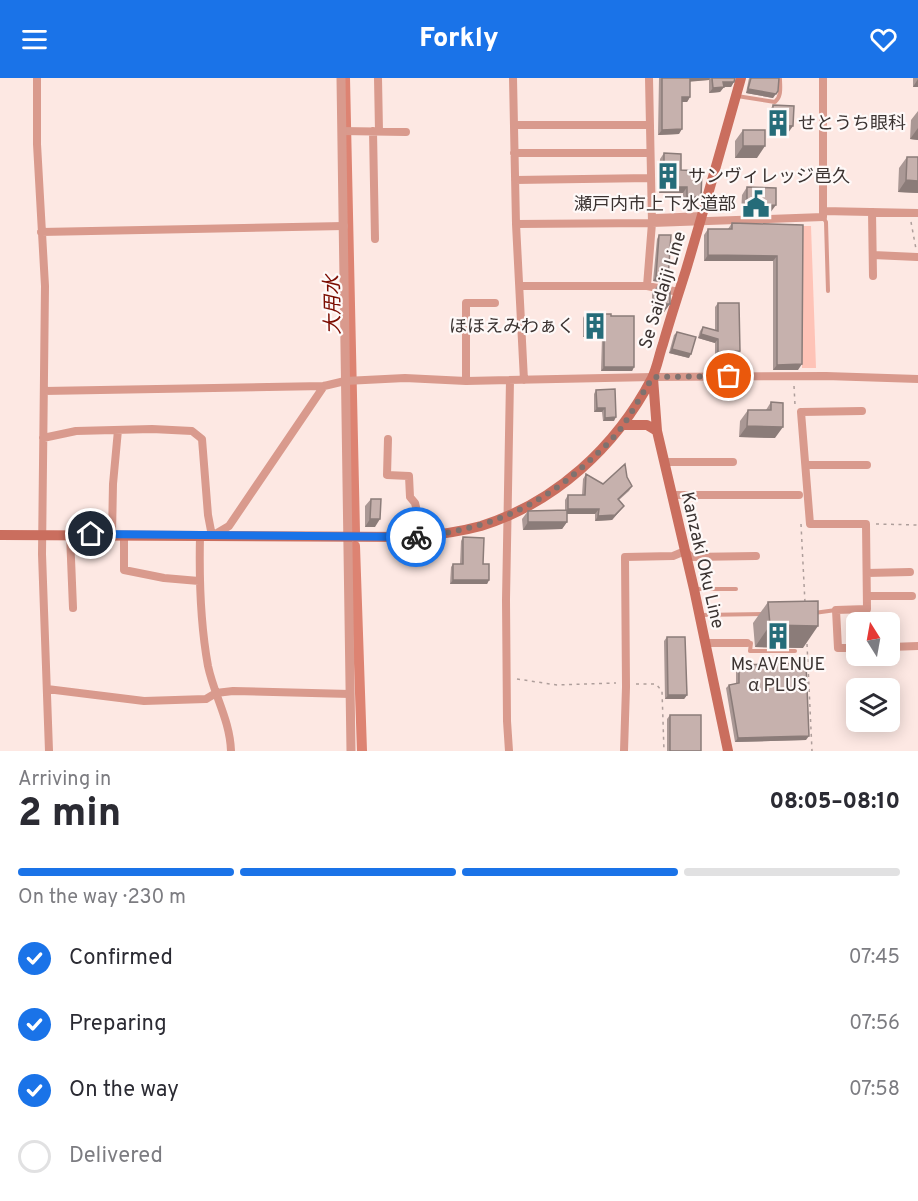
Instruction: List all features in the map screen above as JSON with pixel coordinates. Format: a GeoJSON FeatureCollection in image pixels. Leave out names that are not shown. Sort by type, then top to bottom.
{"type":"FeatureCollection","features":[{"type":"Feature","properties":{"kind":"main road","name":"Se Saidaiji Line"},"geometry":{"type":"LineString","coordinates":[[0,535],[112,534],[347,538],[423,536],[479,526],[508,516],[537,501],[570,478],[599,452],[623,425],[653,377],[741,78]]}},
{"type":"Feature","properties":{"kind":"main road","name":"Kanzaki Oku Line"},"geometry":{"type":"LineString","coordinates":[[653,377],[657,431],[694,589],[728,751]]}},
{"type":"Feature","properties":{"kind":"main road"},"geometry":{"type":"LineString","coordinates":[[636,403],[648,399],[654,404]]}},
{"type":"Feature","properties":{"kind":"main road"},"geometry":{"type":"LineString","coordinates":[[623,425],[647,424],[657,431]]}},
{"type":"Feature","properties":{"kind":"street"},"geometry":{"type":"LineString","coordinates":[[37,78],[41,232],[45,286],[43,534],[49,751]]}},
{"type":"Feature","properties":{"kind":"street"},"geometry":{"type":"LineString","coordinates":[[341,78],[345,131],[345,381],[351,751]]}},
{"type":"Feature","properties":{"kind":"street"},"geometry":{"type":"LineString","coordinates":[[375,239],[378,78]]}},
{"type":"Feature","properties":{"kind":"street"},"geometry":{"type":"LineString","coordinates":[[513,78],[516,224],[524,380]]}},
{"type":"Feature","properties":{"kind":"street"},"geometry":{"type":"LineString","coordinates":[[647,286],[655,223],[651,178],[648,78]]}},
{"type":"Feature","properties":{"kind":"street"},"geometry":{"type":"LineString","coordinates":[[823,78],[823,214]]}},
{"type":"Feature","properties":{"kind":"street"},"geometry":{"type":"LineString","coordinates":[[514,125],[650,125]]}},
{"type":"Feature","properties":{"kind":"street"},"geometry":{"type":"LineString","coordinates":[[345,131],[406,132]]}},
{"type":"Feature","properties":{"kind":"street"},"geometry":{"type":"LineString","coordinates":[[514,153],[650,153]]}},
{"type":"Feature","properties":{"kind":"street"},"geometry":{"type":"LineString","coordinates":[[515,180],[651,178]]}},
{"type":"Feature","properties":{"kind":"street"},"geometry":{"type":"LineString","coordinates":[[872,212],[873,276]]}},
{"type":"Feature","properties":{"kind":"street"},"geometry":{"type":"LineString","coordinates":[[655,223],[657,218],[701,219],[872,212],[914,213]]}},
{"type":"Feature","properties":{"kind":"street"},"geometry":{"type":"LineString","coordinates":[[516,224],[655,223]]}},
{"type":"Feature","properties":{"kind":"street"},"geometry":{"type":"LineString","coordinates":[[41,232],[344,226]]}},
{"type":"Feature","properties":{"kind":"street"},"geometry":{"type":"LineString","coordinates":[[873,255],[917,257]]}},
{"type":"Feature","properties":{"kind":"street"},"geometry":{"type":"LineString","coordinates":[[520,286],[647,286],[679,292]]}},
{"type":"Feature","properties":{"kind":"street"},"geometry":{"type":"LineString","coordinates":[[466,381],[466,303],[495,303]]}},
{"type":"Feature","properties":{"kind":"street"},"geometry":{"type":"LineString","coordinates":[[44,391],[324,386],[345,381],[414,378],[466,381],[793,376],[918,379]]}},
{"type":"Feature","properties":{"kind":"street"},"geometry":{"type":"LineString","coordinates":[[509,751],[507,678],[510,380]]}},
{"type":"Feature","properties":{"kind":"street"},"geometry":{"type":"LineString","coordinates":[[43,438],[76,431],[118,430],[192,431],[199,435],[202,439],[208,515],[212,536],[229,526],[324,386]]}},
{"type":"Feature","properties":{"kind":"street"},"geometry":{"type":"LineString","coordinates":[[846,648],[838,648],[836,610],[867,609],[866,524],[810,524],[801,412],[862,411]]}},
{"type":"Feature","properties":{"kind":"street"},"geometry":{"type":"LineString","coordinates":[[112,534],[113,484],[118,430]]}},
{"type":"Feature","properties":{"kind":"street"},"geometry":{"type":"LineString","coordinates":[[388,439],[387,475],[409,476],[410,497],[415,503],[423,536]]}},
{"type":"Feature","properties":{"kind":"street"},"geometry":{"type":"LineString","coordinates":[[664,462],[733,462]]}},
{"type":"Feature","properties":{"kind":"street"},"geometry":{"type":"LineString","coordinates":[[806,465],[867,465]]}},
{"type":"Feature","properties":{"kind":"street"},"geometry":{"type":"LineString","coordinates":[[672,495],[799,495]]}},
{"type":"Feature","properties":{"kind":"street"},"geometry":{"type":"LineString","coordinates":[[70,534],[73,608]]}},
{"type":"Feature","properties":{"kind":"street"},"geometry":{"type":"LineString","coordinates":[[124,535],[124,570],[164,578],[199,581]]}},
{"type":"Feature","properties":{"kind":"street"},"geometry":{"type":"LineString","coordinates":[[200,536],[200,620],[208,668],[228,724],[231,751]]}},
{"type":"Feature","properties":{"kind":"street"},"geometry":{"type":"LineString","coordinates":[[624,751],[625,556],[673,556],[685,551],[691,557],[756,556]]}},
{"type":"Feature","properties":{"kind":"street"},"geometry":{"type":"LineString","coordinates":[[867,573],[910,572]]}},
{"type":"Feature","properties":{"kind":"street"},"geometry":{"type":"LineString","coordinates":[[867,596],[912,596]]}},
{"type":"Feature","properties":{"kind":"street"},"geometry":{"type":"LineString","coordinates":[[705,643],[747,643]]}},
{"type":"Feature","properties":{"kind":"street"},"geometry":{"type":"LineString","coordinates":[[900,647],[918,646]]}},
{"type":"Feature","properties":{"kind":"street"},"geometry":{"type":"LineString","coordinates":[[47,689],[144,701],[206,699],[216,693],[232,691],[350,694]]}},
{"type":"Feature","properties":{"kind":"lane"},"geometry":{"type":"LineString","coordinates":[[736,95],[775,102],[779,99],[780,93],[780,79],[778,78]]}},
{"type":"Feature","properties":{"kind":"lane"},"geometry":{"type":"LineString","coordinates":[[823,214],[826,222],[828,291]]}},
{"type":"Feature","properties":{"kind":"lane"},"geometry":{"type":"LineString","coordinates":[[694,589],[736,589]]}},
{"type":"Feature","properties":{"kind":"lane"},"geometry":{"type":"LineString","coordinates":[[805,614],[836,610]]}},
{"type":"Feature","properties":{"kind":"lane"},"geometry":{"type":"LineString","coordinates":[[699,615],[771,614]]}},
{"type":"Feature","properties":{"kind":"lane"},"geometry":{"type":"LineString","coordinates":[[747,643],[751,643],[750,651],[795,651]]}},
{"type":"Feature","properties":{"kind":"path"},"geometry":{"type":"LineString","coordinates":[[914,213],[917,257]]}},
{"type":"Feature","properties":{"kind":"path"},"geometry":{"type":"LineString","coordinates":[[793,376],[795,412]]}},
{"type":"Feature","properties":{"kind":"path"},"geometry":{"type":"LineString","coordinates":[[800,519],[805,614]]}},
{"type":"Feature","properties":{"kind":"path"},"geometry":{"type":"LineString","coordinates":[[866,524],[918,525]]}},
{"type":"Feature","properties":{"kind":"path"},"geometry":{"type":"LineString","coordinates":[[806,637],[812,751]]}},
{"type":"Feature","properties":{"kind":"path"},"geometry":{"type":"LineString","coordinates":[[507,678],[557,685],[604,682],[656,684],[662,691],[664,751]]}},
{"type":"Feature","properties":{"kind":"shaded area"},"geometry":{"type":"Polygon","coordinates":[[[802,226],[811,226],[816,368],[802,368],[802,226]]]}},
{"type":"Feature","properties":{"kind":"building"},"geometry":{"type":"Polygon","coordinates":[[[662,78],[690,78],[690,97],[682,97],[682,129],[662,130],[662,78]]]}},
{"type":"Feature","properties":{"kind":"building"},"geometry":{"type":"Polygon","coordinates":[[[712,78],[735,78],[734,82],[723,82],[724,87],[713,88],[712,78]]]}},
{"type":"Feature","properties":{"kind":"building"},"geometry":{"type":"Polygon","coordinates":[[[751,78],[779,78],[778,91],[776,94],[748,89],[751,78]]]}},
{"type":"Feature","properties":{"kind":"building"},"geometry":{"type":"Polygon","coordinates":[[[773,105],[794,106],[793,126],[773,125],[773,105]]]}},
{"type":"Feature","properties":{"kind":"building"},"geometry":{"type":"Polygon","coordinates":[[[743,130],[765,130],[765,146],[743,146],[743,130]]]}},
{"type":"Feature","properties":{"kind":"building"},"geometry":{"type":"Polygon","coordinates":[[[664,153],[681,154],[681,170],[702,171],[701,197],[687,196],[687,187],[664,187],[664,153]]]}},
{"type":"Feature","properties":{"kind":"building"},"geometry":{"type":"Polygon","coordinates":[[[907,157],[918,157],[918,181],[906,180],[907,157]]]}},
{"type":"Feature","properties":{"kind":"building"},"geometry":{"type":"Polygon","coordinates":[[[747,187],[776,188],[776,205],[747,206],[747,187]]]}},
{"type":"Feature","properties":{"kind":"building"},"geometry":{"type":"Polygon","coordinates":[[[732,223],[803,225],[802,364],[777,365],[777,256],[708,255],[708,229],[732,229],[732,223]]]}},
{"type":"Feature","properties":{"kind":"building"},"geometry":{"type":"Polygon","coordinates":[[[659,235],[671,235],[668,279],[656,277],[659,235]]]}},
{"type":"Feature","properties":{"kind":"building"},"geometry":{"type":"Polygon","coordinates":[[[660,282],[670,284],[670,304],[660,304],[660,282]]]}},
{"type":"Feature","properties":{"kind":"building"},"geometry":{"type":"Polygon","coordinates":[[[718,303],[739,303],[740,351],[718,352],[718,339],[701,334],[703,327],[718,331],[718,303]]]}},
{"type":"Feature","properties":{"kind":"building"},"geometry":{"type":"Polygon","coordinates":[[[585,314],[634,316],[634,367],[604,367],[604,333],[585,333],[585,314]]]}},
{"type":"Feature","properties":{"kind":"building"},"geometry":{"type":"Polygon","coordinates":[[[677,332],[696,337],[691,354],[672,349],[677,332]]]}},
{"type":"Feature","properties":{"kind":"building"},"geometry":{"type":"Polygon","coordinates":[[[615,389],[616,417],[605,418],[605,408],[597,408],[596,390],[615,389]]]}},
{"type":"Feature","properties":{"kind":"building"},"geometry":{"type":"Polygon","coordinates":[[[771,402],[783,403],[783,427],[747,426],[748,410],[771,410],[771,402]]]}},
{"type":"Feature","properties":{"kind":"building"},"geometry":{"type":"Polygon","coordinates":[[[625,464],[627,477],[632,486],[618,499],[624,506],[615,515],[598,516],[599,509],[568,509],[568,495],[585,495],[586,474],[603,484],[625,464]]]}},
{"type":"Feature","properties":{"kind":"building"},"geometry":{"type":"Polygon","coordinates":[[[371,499],[381,499],[380,519],[370,519],[371,499]]]}},
{"type":"Feature","properties":{"kind":"building"},"geometry":{"type":"Polygon","coordinates":[[[567,510],[567,522],[528,522],[528,511],[567,510]]]}},
{"type":"Feature","properties":{"kind":"building"},"geometry":{"type":"Polygon","coordinates":[[[463,537],[484,538],[483,564],[489,564],[489,580],[453,580],[453,564],[463,564],[463,537]]]}},
{"type":"Feature","properties":{"kind":"building"},"geometry":{"type":"Polygon","coordinates":[[[818,601],[818,626],[770,625],[768,602],[818,601]]]}},
{"type":"Feature","properties":{"kind":"building"},"geometry":{"type":"Polygon","coordinates":[[[667,637],[685,637],[687,695],[668,695],[667,637]]]}},
{"type":"Feature","properties":{"kind":"building"},"geometry":{"type":"Polygon","coordinates":[[[806,663],[809,736],[738,738],[729,685],[739,683],[739,665],[806,663]]]}},
{"type":"Feature","properties":{"kind":"building"},"geometry":{"type":"Polygon","coordinates":[[[670,715],[701,715],[701,751],[670,751],[670,715]]]}},
{"type":"Feature","properties":{"kind":"waterway","name":"大用水"},"geometry":{"type":"LineString","coordinates":[[345,78],[355,532]]}},
{"type":"Feature","properties":{"kind":"waterway","name":"大用水"},"geometry":{"type":"LineString","coordinates":[[355,546],[362,751]]}},
{"type":"Feature","properties":{"kind":"way so far"},"geometry":{"type":"LineString","coordinates":[[416,537],[479,526],[508,516],[537,501],[570,478],[615,435],[653,377],[729,376]]}},
{"type":"Feature","properties":{"kind":"place","name":"せとうち眼科"},"geometry":{"type":"Point","coordinates":[778,123]}},
{"type":"Feature","properties":{"kind":"place","name":"サンヴィレッジ邑久"},"geometry":{"type":"Point","coordinates":[668,176]}},
{"type":"Feature","properties":{"kind":"place","name":"瀬戸内市上下水道部"},"geometry":{"type":"Point","coordinates":[756,204]}},
{"type":"Feature","properties":{"kind":"place","name":"ほほえみわぁく"},"geometry":{"type":"Point","coordinates":[595,326]}},
{"type":"Feature","properties":{"kind":"place","name":"Ms AVENUE α PLUS"},"geometry":{"type":"Point","coordinates":[778,636]}},
{"type":"Feature","properties":{"kind":"route"},"geometry":{"type":"LineString","coordinates":[[91,534],[416,537]]}}]}
